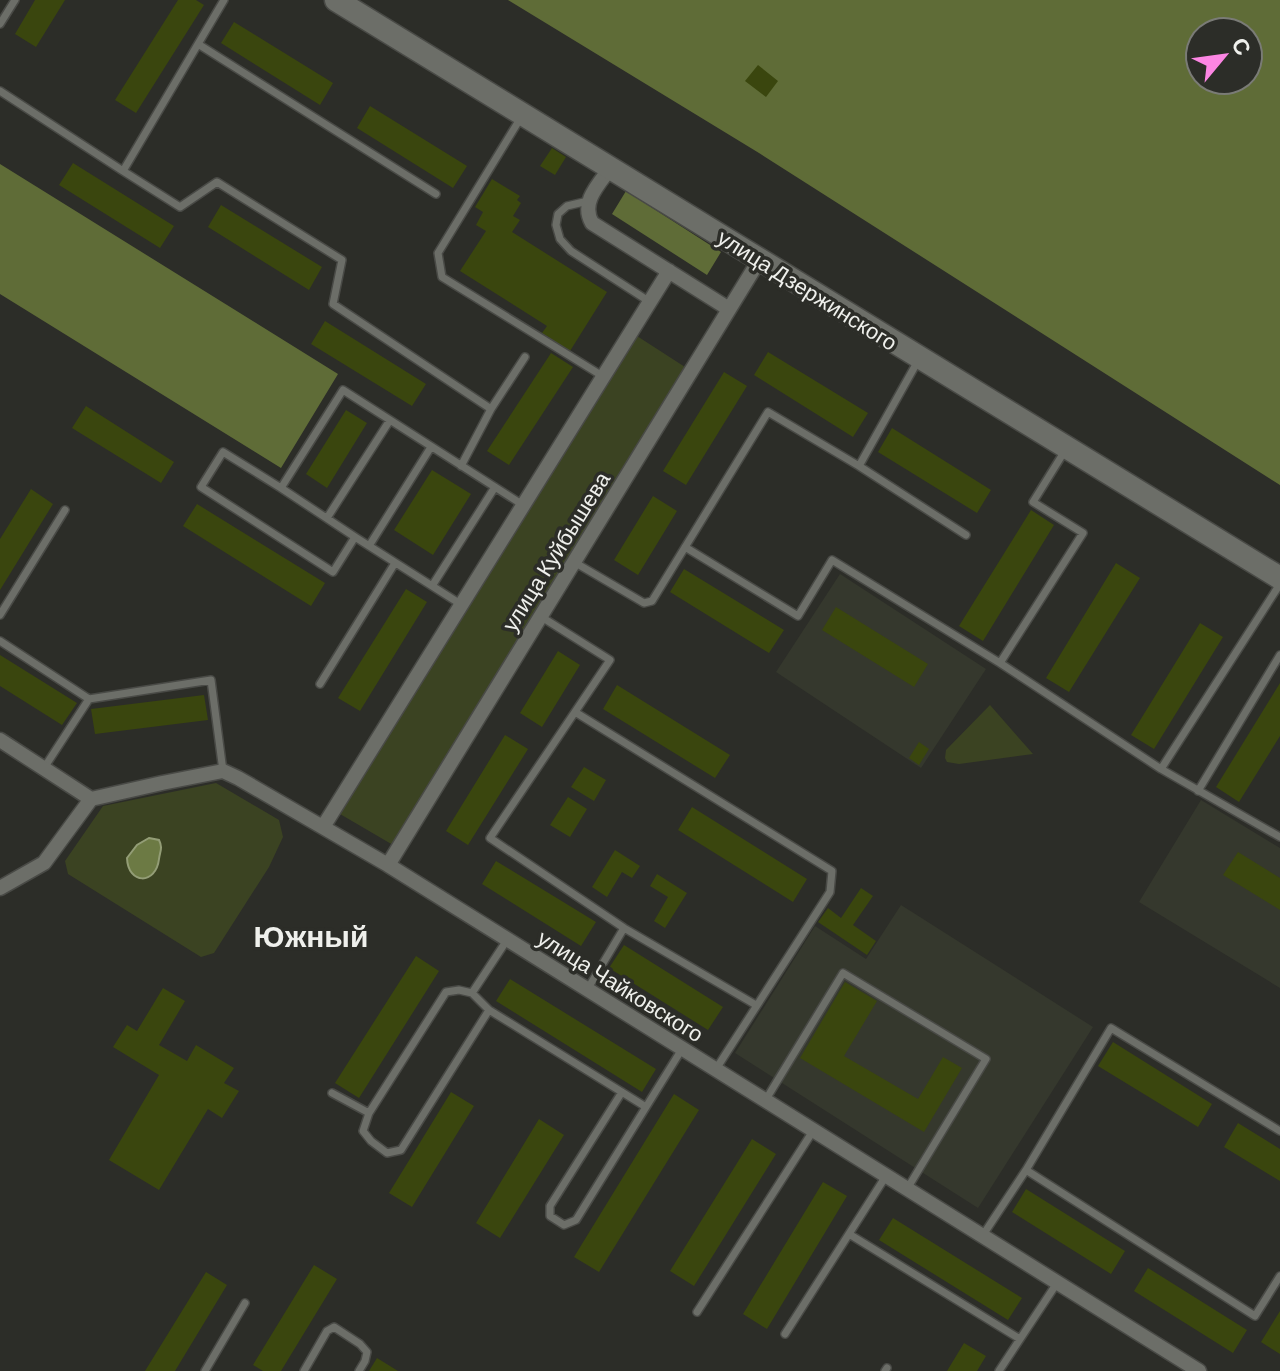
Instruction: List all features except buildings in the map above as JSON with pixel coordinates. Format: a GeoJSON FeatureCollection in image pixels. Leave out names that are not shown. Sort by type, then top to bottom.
{"type":"FeatureCollection","features":[{"type":"Feature","properties":{"kind":"main road","name":"улица Дзержинского"},"geometry":{"type":"LineString","coordinates":[[336,0],[1280,578]]}},
{"type":"Feature","properties":{"kind":"street"},"geometry":{"type":"LineString","coordinates":[[611,167],[588,201],[587,214],[592,223],[729,309]]}},
{"type":"Feature","properties":{"kind":"street","name":"улица Куйбышева"},"geometry":{"type":"LineString","coordinates":[[388,865],[760,259]]}},
{"type":"Feature","properties":{"kind":"street"},"geometry":{"type":"LineString","coordinates":[[323,827],[669,271]]}},
{"type":"Feature","properties":{"kind":"street"},"geometry":{"type":"LineString","coordinates":[[0,740],[91,799]]}},
{"type":"Feature","properties":{"kind":"street"},"geometry":{"type":"LineString","coordinates":[[0,888],[44,863],[91,799],[223,771]]}},
{"type":"Feature","properties":{"kind":"street","name":"улица Чайковского"},"geometry":{"type":"LineString","coordinates":[[223,771],[388,865],[1195,1370]]}},
{"type":"Feature","properties":{"kind":"lane"},"geometry":{"type":"LineString","coordinates":[[0,24],[15,0]]}},
{"type":"Feature","properties":{"kind":"lane"},"geometry":{"type":"LineString","coordinates":[[123,171],[224,0]]}},
{"type":"Feature","properties":{"kind":"lane"},"geometry":{"type":"LineString","coordinates":[[198,44],[436,194]]}},
{"type":"Feature","properties":{"kind":"lane"},"geometry":{"type":"LineString","coordinates":[[0,91],[180,207],[217,182],[342,260],[333,304],[491,409]]}},
{"type":"Feature","properties":{"kind":"lane"},"geometry":{"type":"LineString","coordinates":[[523,113],[438,253],[442,277],[604,377]]}},
{"type":"Feature","properties":{"kind":"lane"},"geometry":{"type":"LineString","coordinates":[[588,201],[567,206],[558,214],[556,225],[560,239],[571,251],[650,302]]}},
{"type":"Feature","properties":{"kind":"lane"},"geometry":{"type":"LineString","coordinates":[[461,466],[491,409],[525,357]]}},
{"type":"Feature","properties":{"kind":"lane"},"geometry":{"type":"LineString","coordinates":[[859,466],[920,357]]}},
{"type":"Feature","properties":{"kind":"lane"},"geometry":{"type":"LineString","coordinates":[[281,488],[343,390],[523,505]]}},
{"type":"Feature","properties":{"kind":"lane"},"geometry":{"type":"LineString","coordinates":[[574,562],[644,603],[652,601],[768,412],[966,535]]}},
{"type":"Feature","properties":{"kind":"lane"},"geometry":{"type":"LineString","coordinates":[[327,518],[390,420]]}},
{"type":"Feature","properties":{"kind":"lane"},"geometry":{"type":"LineString","coordinates":[[369,546],[431,447]]}},
{"type":"Feature","properties":{"kind":"lane"},"geometry":{"type":"LineString","coordinates":[[1000,663],[1083,533],[1033,502],[1067,448]]}},
{"type":"Feature","properties":{"kind":"lane"},"geometry":{"type":"LineString","coordinates":[[355,537],[333,572],[201,487],[223,452],[462,605]]}},
{"type":"Feature","properties":{"kind":"lane"},"geometry":{"type":"LineString","coordinates":[[432,586],[495,487]]}},
{"type":"Feature","properties":{"kind":"lane"},"geometry":{"type":"LineString","coordinates":[[0,615],[65,510]]}},
{"type":"Feature","properties":{"kind":"lane"},"geometry":{"type":"LineString","coordinates":[[685,547],[798,616],[832,560],[1000,663],[1161,769],[1280,837]]}},
{"type":"Feature","properties":{"kind":"lane"},"geometry":{"type":"LineString","coordinates":[[320,684],[395,563]]}},
{"type":"Feature","properties":{"kind":"lane"},"geometry":{"type":"LineString","coordinates":[[1161,769],[1280,584]]}},
{"type":"Feature","properties":{"kind":"lane"},"geometry":{"type":"LineString","coordinates":[[540,616],[610,660],[490,838],[624,928],[756,1005]]}},
{"type":"Feature","properties":{"kind":"lane"},"geometry":{"type":"LineString","coordinates":[[0,641],[89,699],[211,680],[223,771]]}},
{"type":"Feature","properties":{"kind":"lane"},"geometry":{"type":"LineString","coordinates":[[1198,791],[1280,655]]}},
{"type":"Feature","properties":{"kind":"lane"},"geometry":{"type":"LineString","coordinates":[[44,768],[89,699]]}},
{"type":"Feature","properties":{"kind":"lane"},"geometry":{"type":"LineString","coordinates":[[575,712],[832,871],[830,892],[716,1070]]}},
{"type":"Feature","properties":{"kind":"lane"},"geometry":{"type":"LineString","coordinates":[[587,990],[624,928]]}},
{"type":"Feature","properties":{"kind":"lane"},"geometry":{"type":"LineString","coordinates":[[472,993],[507,940]]}},
{"type":"Feature","properties":{"kind":"lane"},"geometry":{"type":"LineString","coordinates":[[765,1101],[843,973],[986,1059],[907,1189]]}},
{"type":"Feature","properties":{"kind":"lane"},"geometry":{"type":"LineString","coordinates":[[489,1010],[401,1150],[387,1153],[371,1141],[363,1131],[369,1113],[446,992],[459,990],[472,993],[489,1010],[646,1107]]}},
{"type":"Feature","properties":{"kind":"lane"},"geometry":{"type":"LineString","coordinates":[[982,1236],[1026,1170],[1111,1028],[1280,1131]]}},
{"type":"Feature","properties":{"kind":"lane"},"geometry":{"type":"LineString","coordinates":[[622,1092],[550,1206],[550,1216],[564,1225],[576,1220],[682,1049]]}},
{"type":"Feature","properties":{"kind":"lane"},"geometry":{"type":"LineString","coordinates":[[332,1093],[369,1113]]}},
{"type":"Feature","properties":{"kind":"lane"},"geometry":{"type":"LineString","coordinates":[[697,1312],[813,1131]]}},
{"type":"Feature","properties":{"kind":"lane"},"geometry":{"type":"LineString","coordinates":[[1026,1170],[1255,1316],[1280,1276]]}},
{"type":"Feature","properties":{"kind":"lane"},"geometry":{"type":"LineString","coordinates":[[785,1334],[886,1176]]}},
{"type":"Feature","properties":{"kind":"lane"},"geometry":{"type":"LineString","coordinates":[[849,1234],[1020,1339]]}},
{"type":"Feature","properties":{"kind":"lane"},"geometry":{"type":"LineString","coordinates":[[999,1371],[1057,1283]]}},
{"type":"Feature","properties":{"kind":"lane"},"geometry":{"type":"LineString","coordinates":[[205,1371],[245,1303]]}},
{"type":"Feature","properties":{"kind":"lane"},"geometry":{"type":"LineString","coordinates":[[304,1371],[327,1331],[334,1327],[367,1352],[359,1371]]}},
{"type":"Feature","properties":{"kind":"shaded area"},"geometry":{"type":"Polygon","coordinates":[[[508,0],[1280,0],[1280,485],[759,153],[508,0]]]}},
{"type":"Feature","properties":{"kind":"shaded area"},"geometry":{"type":"Polygon","coordinates":[[[0,164],[338,374],[281,468],[0,294],[0,164]]]}},
{"type":"Feature","properties":{"kind":"shaded area"},"geometry":{"type":"Polygon","coordinates":[[[626,191],[721,252],[707,275],[612,214],[626,191]]]}},
{"type":"Feature","properties":{"kind":"shaded area"},"geometry":{"type":"Polygon","coordinates":[[[637,336],[685,367],[393,845],[340,814],[637,336]]]}},
{"type":"Feature","properties":{"kind":"shaded area"},"geometry":{"type":"Polygon","coordinates":[[[840,574],[986,669],[921,768],[776,672],[840,574]]]}},
{"type":"Feature","properties":{"kind":"shaded area"},"geometry":{"type":"Polygon","coordinates":[[[990,705],[1033,754],[959,764],[947,762],[946,750],[990,705]]]}},
{"type":"Feature","properties":{"kind":"shaded area"},"geometry":{"type":"Polygon","coordinates":[[[216,783],[279,820],[283,837],[269,867],[214,953],[201,957],[68,874],[65,861],[103,806],[216,783]]]}},
{"type":"Feature","properties":{"kind":"shaded area"},"geometry":{"type":"Polygon","coordinates":[[[1201,800],[1280,848],[1280,988],[1139,902],[1201,800]]]}},
{"type":"Feature","properties":{"kind":"shaded area"},"geometry":{"type":"Polygon","coordinates":[[[149,838],[159,840],[161,845],[157,868],[148,877],[137,877],[132,873],[127,858],[137,845],[149,838]]]}},
{"type":"Feature","properties":{"kind":"shaded area"},"geometry":{"type":"Polygon","coordinates":[[[901,905],[1093,1027],[978,1208],[735,1053],[815,926],[866,959],[901,905]]]}},
{"type":"Feature","properties":{"kind":"district","name":"Южный"},"geometry":{"type":"Point","coordinates":[311,935]}}]}
